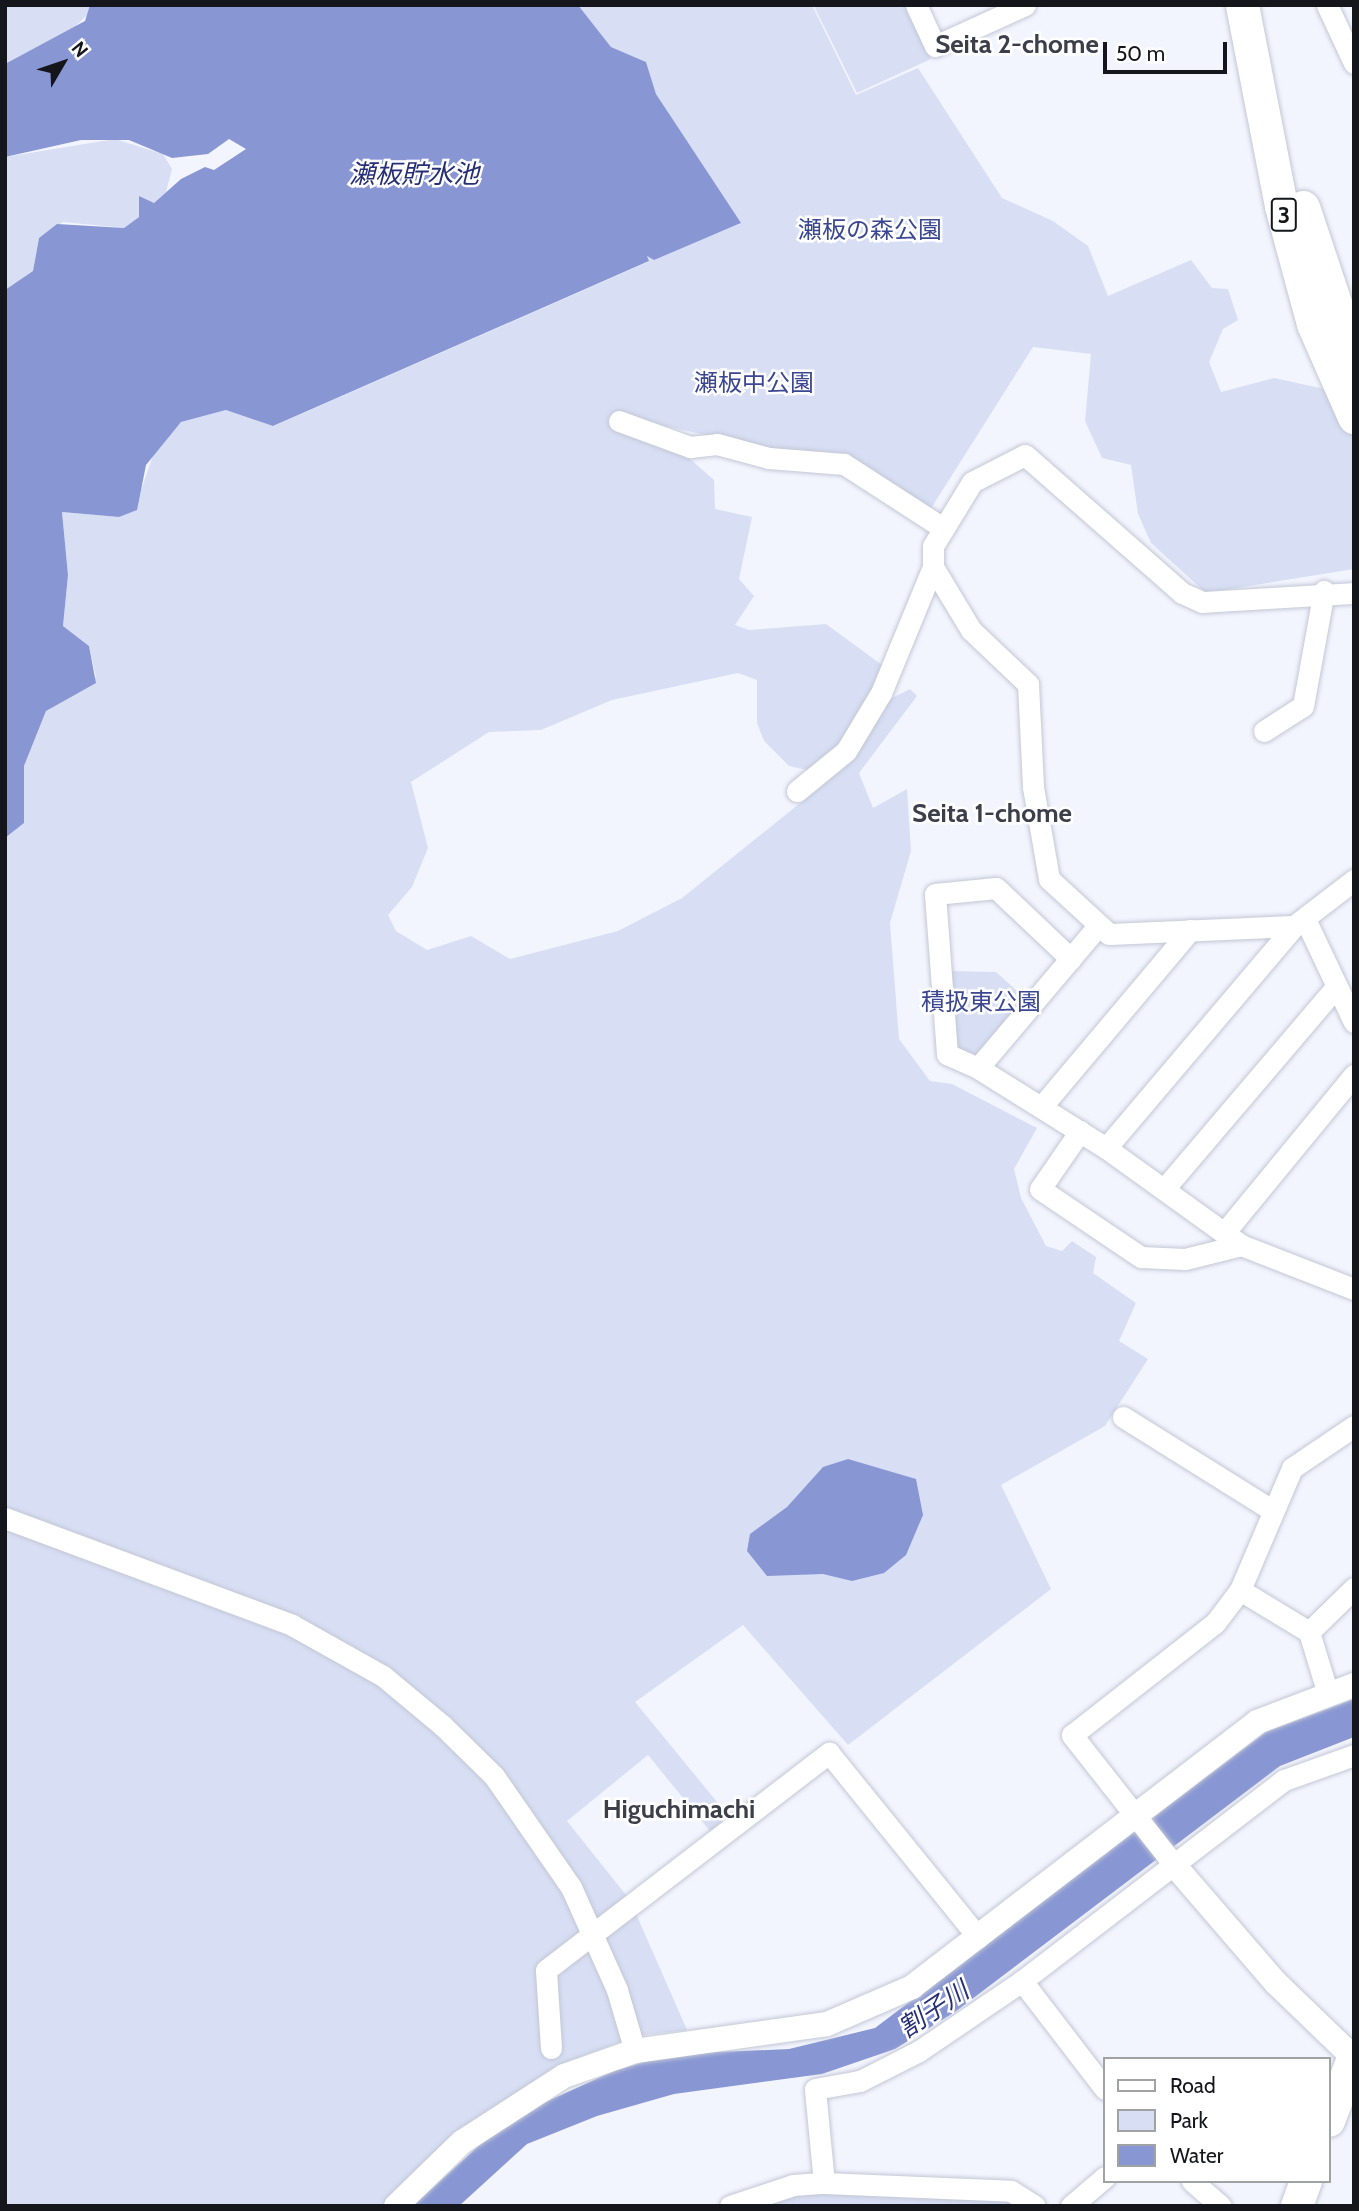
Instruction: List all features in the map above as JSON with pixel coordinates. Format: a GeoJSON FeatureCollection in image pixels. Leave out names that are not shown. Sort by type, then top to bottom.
{"type":"FeatureCollection","features":[{"type":"Feature","properties":{"kind":"highway","name":"3"},"geometry":{"type":"LineString","coordinates":[[1242,5],[1281,206],[1313,324],[1354,417]]}},
{"type":"Feature","properties":{"kind":"highway","name":"3"},"geometry":{"type":"LineString","coordinates":[[1262,5],[1301,200],[1354,359]]}},
{"type":"Feature","properties":{"kind":"main road"},"geometry":{"type":"LineString","coordinates":[[1331,2116],[1354,2057]]}},
{"type":"Feature","properties":{"kind":"main road"},"geometry":{"type":"LineString","coordinates":[[1297,2206],[1306,2183]]}},
{"type":"Feature","properties":{"kind":"street"},"geometry":{"type":"LineString","coordinates":[[916,5],[935,46],[1017,7]]}},
{"type":"Feature","properties":{"kind":"street"},"geometry":{"type":"LineString","coordinates":[[1327,5],[1354,63]]}},
{"type":"Feature","properties":{"kind":"street"},"geometry":{"type":"LineString","coordinates":[[619,421],[690,447],[717,444],[769,458],[845,464],[943,528]]}},
{"type":"Feature","properties":{"kind":"street"},"geometry":{"type":"LineString","coordinates":[[797,791],[846,751],[874,705],[933,567],[933,546],[972,482],[1025,455],[1192,597],[1324,591],[1354,593]]}},
{"type":"Feature","properties":{"kind":"street"},"geometry":{"type":"LineString","coordinates":[[933,567],[971,630],[1028,684],[1033,787],[1048,878],[1109,934],[1299,923]]}},
{"type":"Feature","properties":{"kind":"street"},"geometry":{"type":"LineString","coordinates":[[1264,731],[1303,706],[1324,591]]}},
{"type":"Feature","properties":{"kind":"street"},"geometry":{"type":"LineString","coordinates":[[1106,1148],[1299,923],[1331,891],[1354,880]]}},
{"type":"Feature","properties":{"kind":"street"},"geometry":{"type":"LineString","coordinates":[[1071,959],[996,887],[935,894],[947,1054],[978,1068],[1042,1106],[1106,1148],[1232,1239],[1354,1289]]}},
{"type":"Feature","properties":{"kind":"street"},"geometry":{"type":"LineString","coordinates":[[1299,923],[1354,1022]]}},
{"type":"Feature","properties":{"kind":"street"},"geometry":{"type":"LineString","coordinates":[[978,1068],[1098,926]]}},
{"type":"Feature","properties":{"kind":"street"},"geometry":{"type":"LineString","coordinates":[[1042,1106],[1190,930]]}},
{"type":"Feature","properties":{"kind":"street"},"geometry":{"type":"LineString","coordinates":[[1164,1189],[1336,986]]}},
{"type":"Feature","properties":{"kind":"street"},"geometry":{"type":"LineString","coordinates":[[1080,1131],[1040,1189],[1142,1257],[1185,1259],[1232,1239],[1354,1075]]}},
{"type":"Feature","properties":{"kind":"street"},"geometry":{"type":"LineString","coordinates":[[1123,1417],[1272,1510]]}},
{"type":"Feature","properties":{"kind":"street"},"geometry":{"type":"LineString","coordinates":[[1354,1426],[1292,1468],[1240,1590],[1215,1623],[1072,1735],[1173,1864],[1275,1982],[1354,2057]]}},
{"type":"Feature","properties":{"kind":"street"},"geometry":{"type":"LineString","coordinates":[[5,1518],[281,1620],[383,1676],[494,1776],[570,1887],[594,1935],[635,2051]]}},
{"type":"Feature","properties":{"kind":"street"},"geometry":{"type":"LineString","coordinates":[[1309,1632],[1354,1588]]}},
{"type":"Feature","properties":{"kind":"street"},"geometry":{"type":"LineString","coordinates":[[1240,1590],[1309,1632],[1328,1694]]}},
{"type":"Feature","properties":{"kind":"street"},"geometry":{"type":"LineString","coordinates":[[396,2206],[462,2142],[514,2105],[564,2076],[635,2051],[788,2033],[866,2012],[978,1937],[1139,1821],[1257,1722],[1354,1685]]}},
{"type":"Feature","properties":{"kind":"street"},"geometry":{"type":"LineString","coordinates":[[551,2048],[546,1970],[829,1754],[978,1937]]}},
{"type":"Feature","properties":{"kind":"street"},"geometry":{"type":"LineString","coordinates":[[824,2183],[815,2090],[860,2081],[919,2051],[1022,1981],[1284,1780],[1354,1755]]}},
{"type":"Feature","properties":{"kind":"street"},"geometry":{"type":"LineString","coordinates":[[1022,1981],[1104,2088]]}},
{"type":"Feature","properties":{"kind":"street"},"geometry":{"type":"LineString","coordinates":[[1071,2206],[1104,2178]]}},
{"type":"Feature","properties":{"kind":"street"},"geometry":{"type":"LineString","coordinates":[[730,2206],[793,2185],[824,2183],[1011,2191],[1035,2206]]}},
{"type":"Feature","properties":{"kind":"street"},"geometry":{"type":"LineString","coordinates":[[1194,2183],[1221,2206]]}},
{"type":"Feature","properties":{"kind":"green space"},"geometry":{"type":"Polygon","coordinates":[[[5,5],[90,5],[92,10],[73,29],[5,64],[5,5]]]}},
{"type":"Feature","properties":{"kind":"green space"},"geometry":{"type":"Polygon","coordinates":[[[578,5],[812,5],[856,95],[918,68],[1002,198],[1053,221],[1088,246],[1108,296],[1191,260],[1212,288],[1228,289],[1238,320],[1223,329],[1209,362],[1221,392],[1274,378],[1334,391],[1354,431],[1354,569],[1206,593],[1151,543],[1138,514],[1131,465],[1102,458],[1085,421],[1091,354],[1033,347],[930,510],[846,454],[767,449],[648,422],[714,480],[715,509],[752,517],[739,579],[754,596],[735,625],[749,630],[826,624],[882,665],[874,693],[845,742],[812,771],[789,766],[764,741],[757,723],[757,680],[738,673],[612,700],[541,730],[489,732],[411,782],[428,848],[412,887],[388,915],[396,931],[427,950],[471,936],[510,959],[618,931],[682,898],[850,763],[886,701],[910,689],[917,696],[859,773],[873,808],[907,789],[911,851],[890,923],[899,1039],[930,1081],[952,1084],[1037,1128],[1014,1169],[1021,1198],[1046,1246],[1062,1251],[1072,1241],[1096,1257],[1093,1273],[1136,1303],[1119,1341],[1148,1359],[1105,1426],[1001,1485],[1051,1589],[848,1745],[743,1625],[635,1702],[736,1825],[718,1841],[648,1755],[567,1821],[630,1900],[687,2030],[635,2036],[562,2064],[434,2153],[384,2206],[5,2206],[5,838],[24,823],[24,766],[46,711],[96,677],[89,646],[63,626],[68,575],[62,512],[119,517],[141,490],[156,447],[181,422],[227,410],[274,426],[648,262],[646,256],[654,259],[740,224],[656,94],[646,62],[611,47],[578,5]]]}},
{"type":"Feature","properties":{"kind":"green space"},"geometry":{"type":"Polygon","coordinates":[[[905,5],[931,59],[857,93],[814,6],[905,5]]]}},
{"type":"Feature","properties":{"kind":"green space"},"geometry":{"type":"Polygon","coordinates":[[[115,139],[163,154],[172,169],[166,192],[154,203],[139,197],[139,217],[124,228],[63,222],[39,238],[33,271],[5,290],[5,157],[115,139]]]}},
{"type":"Feature","properties":{"kind":"green space","name":"積扱東公園"},"geometry":{"type":"Polygon","coordinates":[[[949,971],[996,972],[1025,998],[972,1059],[952,1046],[949,971]]]}},
{"type":"Feature","properties":{"kind":"green space"},"geometry":{"type":"Polygon","coordinates":[[[795,2190],[1011,2196],[1020,2206],[745,2206],[795,2190]]]}},
{"type":"Feature","properties":{"kind":"water","name":"瀬板貯水池"},"geometry":{"type":"Polygon","coordinates":[[[90,5],[578,5],[611,47],[646,62],[656,94],[741,223],[654,260],[647,256],[649,261],[273,426],[226,410],[181,422],[146,465],[137,510],[119,517],[62,512],[68,575],[63,626],[89,646],[96,683],[46,711],[24,766],[24,823],[5,838],[5,290],[33,271],[39,238],[57,224],[124,228],[139,217],[139,196],[154,203],[181,179],[205,167],[214,170],[246,149],[229,139],[208,154],[172,158],[129,140],[81,140],[5,157],[5,64],[85,21],[90,5]]]}},
{"type":"Feature","properties":{"kind":"water"},"geometry":{"type":"Polygon","coordinates":[[[848,1459],[916,1479],[923,1515],[906,1555],[884,1573],[852,1581],[823,1574],[767,1576],[747,1551],[750,1534],[787,1507],[823,1467],[848,1459]]]}},
{"type":"Feature","properties":{"kind":"water","name":"割子川"},"geometry":{"type":"Polygon","coordinates":[[[1354,1699],[1354,1737],[1280,1766],[955,2012],[895,2049],[822,2074],[674,2094],[597,2116],[527,2144],[459,2206],[413,2206],[508,2119],[614,2071],[671,2054],[789,2049],[875,2028],[1266,1732],[1354,1699]]]}},
{"type":"Feature","properties":{"kind":"district","name":"Seita 2-chome"},"geometry":{"type":"Point","coordinates":[1017,45]}},
{"type":"Feature","properties":{"kind":"district","name":"Seita 1-chome"},"geometry":{"type":"Point","coordinates":[992,814]}},
{"type":"Feature","properties":{"kind":"district","name":"Higuchimachi"},"geometry":{"type":"Point","coordinates":[679,1810]}},
{"type":"Feature","properties":{"kind":"park label","name":"瀬板の森公園"},"geometry":{"type":"Point","coordinates":[870,230]}},
{"type":"Feature","properties":{"kind":"park label","name":"瀬板中公園"},"geometry":{"type":"Point","coordinates":[754,383]}}]}
